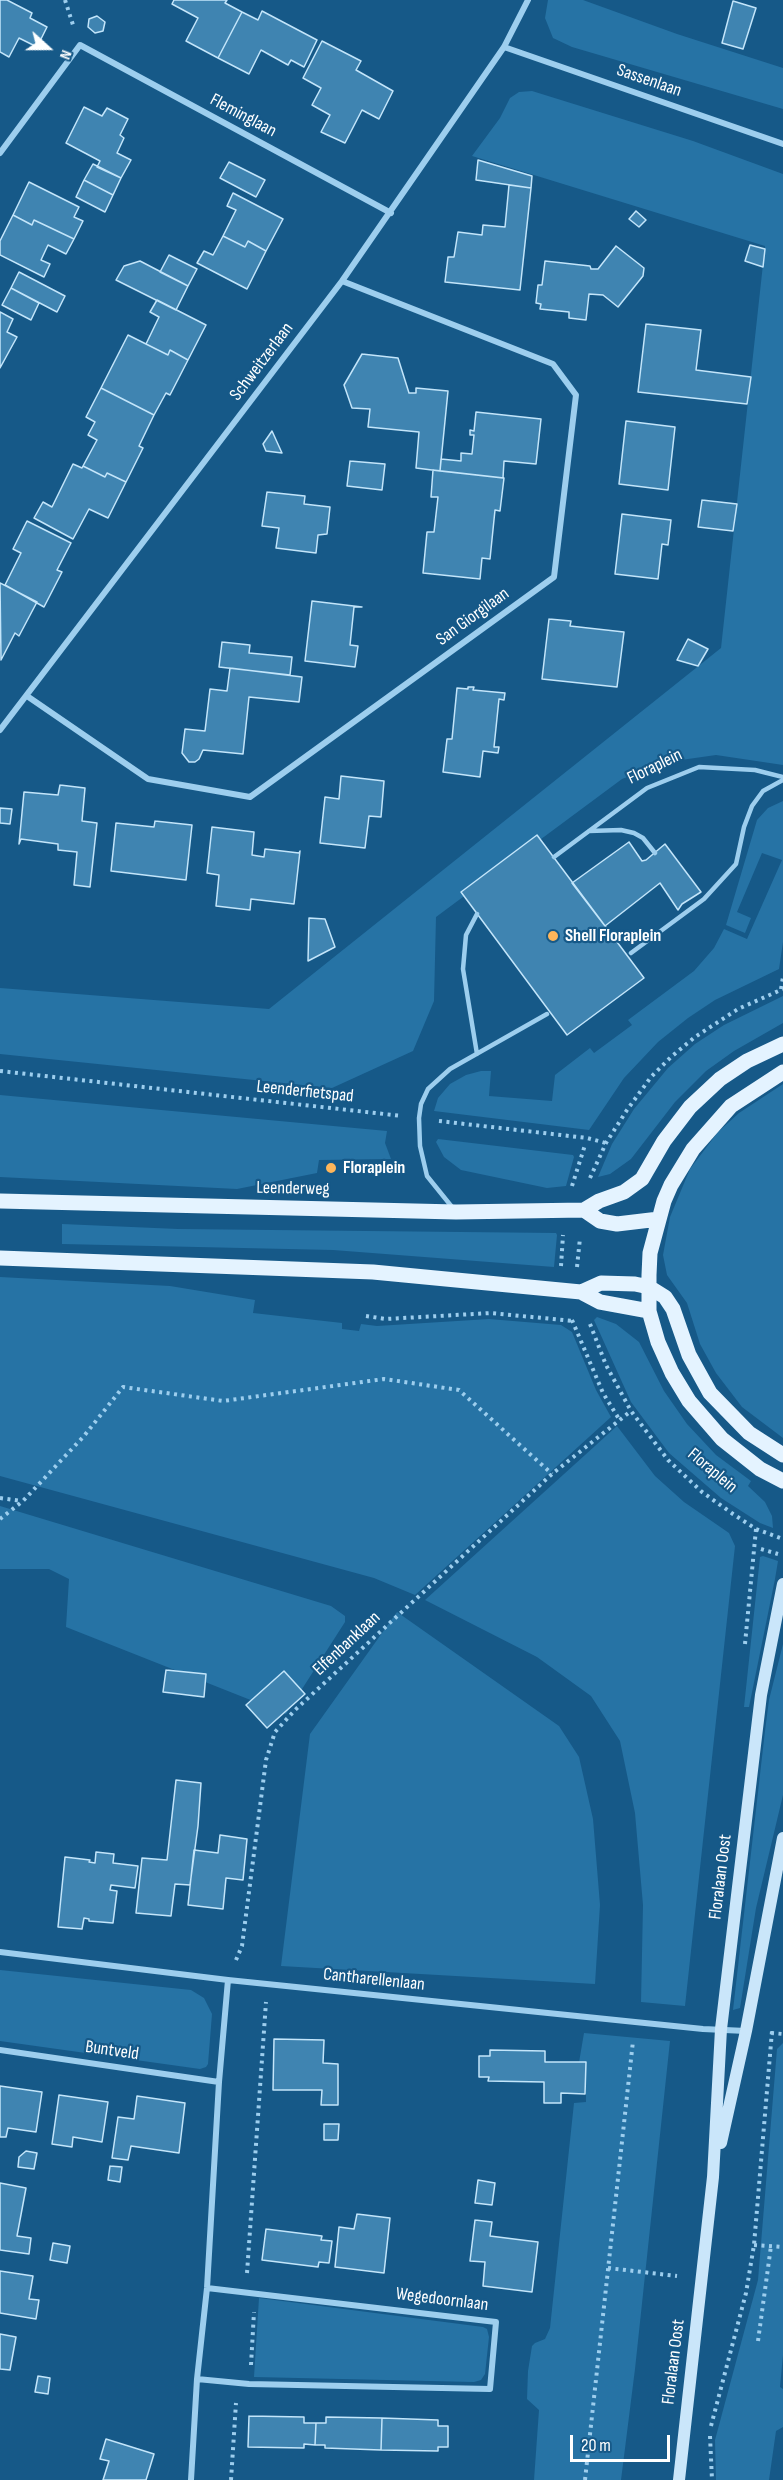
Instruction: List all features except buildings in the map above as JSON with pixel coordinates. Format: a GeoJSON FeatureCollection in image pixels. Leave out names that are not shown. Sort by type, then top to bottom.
{"type":"FeatureCollection","features":[{"type":"Feature","properties":{"kind":"main road","name":"Leenderweg"},"geometry":{"type":"LineString","coordinates":[[0,1201],[456,1212],[584,1210],[624,1192],[642,1179],[664,1141],[690,1107],[720,1078],[747,1061],[783,1044]]}},
{"type":"Feature","properties":{"kind":"main road","name":"Floraplein"},"geometry":{"type":"LineString","coordinates":[[783,1072],[731,1106],[706,1132],[671,1185],[650,1253],[649,1287],[650,1311],[658,1342],[672,1373],[700,1416],[736,1451],[783,1481]]}},
{"type":"Feature","properties":{"kind":"main road","name":"Leenderweg"},"geometry":{"type":"LineString","coordinates":[[584,1210],[600,1221],[616,1224],[659,1219]]}},
{"type":"Feature","properties":{"kind":"main road"},"geometry":{"type":"LineString","coordinates":[[0,1258],[373,1272],[581,1292],[600,1302],[650,1311]]}},
{"type":"Feature","properties":{"kind":"main road"},"geometry":{"type":"LineString","coordinates":[[581,1292],[602,1283],[635,1284],[649,1287],[665,1297],[673,1309],[689,1355],[710,1393],[749,1433],[783,1455]]}},
{"type":"Feature","properties":{"kind":"main road","name":"Floralaan Oost"},"geometry":{"type":"LineString","coordinates":[[679,2480],[713,2177],[721,2029],[761,1695],[783,1584]]}},
{"type":"Feature","properties":{"kind":"main road","name":"Floralaan Oost"},"geometry":{"type":"LineString","coordinates":[[713,2177],[746,2031],[783,1838]]}},
{"type":"Feature","properties":{"kind":"street","name":"Schweitzerlaan"},"geometry":{"type":"LineString","coordinates":[[0,730],[342,281],[504,46],[528,0]]}},
{"type":"Feature","properties":{"kind":"street"},"geometry":{"type":"LineString","coordinates":[[0,153],[80,45]]}},
{"type":"Feature","properties":{"kind":"street","name":"Fleminglaan"},"geometry":{"type":"LineString","coordinates":[[80,45],[391,213]]}},
{"type":"Feature","properties":{"kind":"street","name":"Sassenlaan"},"geometry":{"type":"LineString","coordinates":[[504,46],[783,144]]}},
{"type":"Feature","properties":{"kind":"street","name":"San Giorgilaan"},"geometry":{"type":"LineString","coordinates":[[27,696],[148,779],[250,797],[554,577],[576,395],[553,364],[342,281]]}},
{"type":"Feature","properties":{"kind":"street","name":"Cantharellenlaan"},"geometry":{"type":"LineString","coordinates":[[0,1952],[228,1980],[635,2022],[746,2031]]}},
{"type":"Feature","properties":{"kind":"street"},"geometry":{"type":"LineString","coordinates":[[191,2480],[228,1980]]}},
{"type":"Feature","properties":{"kind":"street","name":"Buntveld"},"geometry":{"type":"LineString","coordinates":[[0,2050],[219,2082]]}},
{"type":"Feature","properties":{"kind":"street","name":"Wegedoornlaan"},"geometry":{"type":"LineString","coordinates":[[198,2379],[249,2384],[490,2389],[496,2322],[207,2288]]}},
{"type":"Feature","properties":{"kind":"lane","name":"Floraplein"},"geometry":{"type":"LineString","coordinates":[[554,857],[647,788],[699,767],[755,770],[783,778]]}},
{"type":"Feature","properties":{"kind":"lane","name":"Floraplein"},"geometry":{"type":"LineString","coordinates":[[631,952],[704,899],[736,864],[744,827],[752,806],[763,791],[783,778]]}},
{"type":"Feature","properties":{"kind":"lane"},"geometry":{"type":"LineString","coordinates":[[589,831],[621,830],[634,833],[643,838],[655,853]]}},
{"type":"Feature","properties":{"kind":"lane"},"geometry":{"type":"LineString","coordinates":[[687,900],[692,908]]}},
{"type":"Feature","properties":{"kind":"lane"},"geometry":{"type":"LineString","coordinates":[[477,914],[466,935],[463,969],[477,1054]]}},
{"type":"Feature","properties":{"kind":"lane"},"geometry":{"type":"LineString","coordinates":[[456,1212],[427,1176],[420,1146],[421,1104],[428,1089],[450,1069],[547,1014]]}},
{"type":"Feature","properties":{"kind":"path"},"geometry":{"type":"LineString","coordinates":[[65,0],[80,45]]}},
{"type":"Feature","properties":{"kind":"path"},"geometry":{"type":"LineString","coordinates":[[589,1182],[606,1143],[651,1077],[695,1037],[738,1010],[782,989],[783,978]]}},
{"type":"Feature","properties":{"kind":"path","name":"Leenderfietspad"},"geometry":{"type":"LineString","coordinates":[[0,1071],[419,1118],[587,1138],[606,1143]]}},
{"type":"Feature","properties":{"kind":"path"},"geometry":{"type":"LineString","coordinates":[[572,1186],[585,1145]]}},
{"type":"Feature","properties":{"kind":"path"},"geometry":{"type":"LineString","coordinates":[[561,1268],[563,1234]]}},
{"type":"Feature","properties":{"kind":"path"},"geometry":{"type":"LineString","coordinates":[[577,1269],[580,1234]]}},
{"type":"Feature","properties":{"kind":"path"},"geometry":{"type":"LineString","coordinates":[[569,1312],[603,1393],[620,1419]]}},
{"type":"Feature","properties":{"kind":"path"},"geometry":{"type":"LineString","coordinates":[[366,1316],[386,1319],[490,1313],[573,1321]]}},
{"type":"Feature","properties":{"kind":"path","name":"Floraplein"},"geometry":{"type":"LineString","coordinates":[[587,1316],[606,1365],[631,1411],[668,1460],[702,1492],[756,1529],[783,1539]]}},
{"type":"Feature","properties":{"kind":"path"},"geometry":{"type":"LineString","coordinates":[[0,1519],[23,1502],[84,1436],[123,1387],[223,1401],[384,1379],[459,1390],[552,1474]]}},
{"type":"Feature","properties":{"kind":"path","name":"Elfenbanklaan"},"geometry":{"type":"LineString","coordinates":[[228,1980],[242,1946],[266,1760],[275,1732],[295,1710],[552,1474],[631,1411]]}},
{"type":"Feature","properties":{"kind":"path"},"geometry":{"type":"LineString","coordinates":[[0,1498],[23,1502]]}},
{"type":"Feature","properties":{"kind":"path"},"geometry":{"type":"LineString","coordinates":[[761,1549],[778,1554]]}},
{"type":"Feature","properties":{"kind":"path"},"geometry":{"type":"LineString","coordinates":[[246,2292],[267,1984]]}},
{"type":"Feature","properties":{"kind":"path"},"geometry":{"type":"LineString","coordinates":[[585,2480],[635,2022]]}},
{"type":"Feature","properties":{"kind":"path"},"geometry":{"type":"LineString","coordinates":[[712,2480],[710,2434],[746,2293],[754,2245],[773,2022]]}},
{"type":"Feature","properties":{"kind":"path"},"geometry":{"type":"LineString","coordinates":[[754,2245],[783,2247]]}},
{"type":"Feature","properties":{"kind":"path"},"geometry":{"type":"LineString","coordinates":[[758,2341],[771,2247]]}},
{"type":"Feature","properties":{"kind":"path"},"geometry":{"type":"LineString","coordinates":[[608,2268],[677,2276]]}},
{"type":"Feature","properties":{"kind":"path"},"geometry":{"type":"LineString","coordinates":[[249,2384],[256,2293]]}},
{"type":"Feature","properties":{"kind":"path"},"geometry":{"type":"LineString","coordinates":[[231,2480],[238,2383]]}},
{"type":"Feature","properties":{"kind":"shaded area"},"geometry":{"type":"Polygon","coordinates":[[[548,0],[583,0],[677,34],[783,68],[783,109],[572,47],[553,38],[545,18],[548,0]]]}},
{"type":"Feature","properties":{"kind":"shaded area"},"geometry":{"type":"Polygon","coordinates":[[[532,91],[693,141],[783,174],[783,765],[716,755],[667,762],[622,779],[436,917],[434,1001],[413,1051],[332,1088],[0,1054],[0,988],[269,1009],[721,648],[765,246],[472,156],[500,118],[510,98],[519,92],[532,91]]]}},
{"type":"Feature","properties":{"kind":"shaded area"},"geometry":{"type":"Polygon","coordinates":[[[783,801],[783,942],[779,969],[715,1000],[658,1042],[624,1078],[589,1130],[434,1111],[438,1098],[450,1084],[466,1075],[481,1071],[491,1071],[489,1096],[552,1101],[555,1075],[590,1048],[594,1053],[632,1025],[628,1020],[694,971],[714,948],[724,929],[747,939],[782,860],[762,853],[737,912],[751,918],[745,933],[726,925],[757,820],[768,808],[783,801]]]}},
{"type":"Feature","properties":{"kind":"shaded area"},"geometry":{"type":"Polygon","coordinates":[[[783,996],[783,1023],[734,1051],[706,1071],[675,1102],[631,1159],[610,1174],[598,1177],[612,1144],[634,1109],[668,1068],[695,1044],[724,1025],[783,996]]]}},
{"type":"Feature","properties":{"kind":"shaded area"},"geometry":{"type":"Polygon","coordinates":[[[783,1084],[783,1438],[742,1407],[716,1373],[700,1344],[687,1303],[667,1275],[663,1255],[670,1217],[690,1169],[718,1132],[739,1113],[783,1084]]]}},
{"type":"Feature","properties":{"kind":"shaded area"},"geometry":{"type":"Polygon","coordinates":[[[0,1095],[387,1131],[385,1143],[391,1159],[319,1160],[317,1173],[237,1189],[0,1177],[0,1095]]]}},
{"type":"Feature","properties":{"kind":"shaded area"},"geometry":{"type":"Polygon","coordinates":[[[438,1139],[573,1155],[574,1157],[566,1186],[547,1188],[461,1170],[444,1157],[436,1142],[438,1139]]]}},
{"type":"Feature","properties":{"kind":"shaded area"},"geometry":{"type":"Polygon","coordinates":[[[62,1224],[178,1229],[556,1233],[557,1235],[554,1267],[333,1250],[62,1244],[62,1224]]]}},
{"type":"Feature","properties":{"kind":"shaded area"},"geometry":{"type":"Polygon","coordinates":[[[0,1277],[170,1286],[255,1300],[253,1313],[342,1323],[342,1329],[359,1331],[361,1324],[377,1326],[489,1319],[561,1325],[572,1332],[596,1390],[611,1417],[415,1595],[374,1578],[0,1476],[0,1277]]]}},
{"type":"Feature","properties":{"kind":"shaded area"},"geometry":{"type":"Polygon","coordinates":[[[597,1317],[616,1324],[639,1342],[664,1391],[687,1424],[716,1455],[751,1481],[748,1486],[765,1502],[772,1516],[773,1528],[760,1523],[721,1498],[669,1453],[631,1402],[594,1320],[597,1317]]]}},
{"type":"Feature","properties":{"kind":"shaded area"},"geometry":{"type":"Polygon","coordinates":[[[617,1426],[655,1476],[684,1502],[729,1533],[735,1546],[685,2006],[641,2002],[643,1905],[635,1813],[620,1741],[591,1696],[537,1657],[425,1600],[617,1426]]]}},
{"type":"Feature","properties":{"kind":"shaded area"},"geometry":{"type":"Polygon","coordinates":[[[0,1506],[331,1606],[345,1616],[345,1622],[286,1714],[66,1627],[69,1579],[49,1569],[0,1569],[0,1506]]]}},
{"type":"Feature","properties":{"kind":"shaded area"},"geometry":{"type":"Polygon","coordinates":[[[760,1557],[778,1561],[749,1707],[744,1707],[760,1557]]]}},
{"type":"Feature","properties":{"kind":"shaded area"},"geometry":{"type":"Polygon","coordinates":[[[397,1612],[559,1726],[579,1757],[593,1819],[600,1905],[595,1984],[281,1966],[310,1734],[397,1612]]]}},
{"type":"Feature","properties":{"kind":"shaded area"},"geometry":{"type":"Polygon","coordinates":[[[783,1644],[783,1795],[756,1908],[740,2008],[733,2010],[769,1700],[783,1644]]]}},
{"type":"Feature","properties":{"kind":"shaded area"},"geometry":{"type":"Polygon","coordinates":[[[0,1970],[191,1990],[204,1998],[212,2014],[208,2064],[200,2069],[0,2041],[0,1970]]]}},
{"type":"Feature","properties":{"kind":"shaded area"},"geometry":{"type":"Polygon","coordinates":[[[584,2033],[670,2041],[635,2369],[621,2480],[534,2480],[539,2410],[527,2399],[528,2371],[532,2346],[545,2339],[550,2328],[574,2103],[586,2102],[586,2081],[576,2080],[584,2033]]]}},
{"type":"Feature","properties":{"kind":"shaded area"},"geometry":{"type":"Polygon","coordinates":[[[783,2043],[783,2355],[780,2387],[783,2389],[783,2427],[776,2431],[769,2480],[716,2480],[715,2440],[758,2280],[777,2049],[783,2043]]]}},
{"type":"Feature","properties":{"kind":"shaded area"},"geometry":{"type":"Polygon","coordinates":[[[259,2298],[483,2327],[487,2329],[489,2337],[485,2374],[481,2380],[474,2382],[254,2377],[259,2298]]]}},
{"type":"Feature","properties":{"kind":"place","name":"Shell Floraplein"},"geometry":{"type":"Point","coordinates":[553,936]}},
{"type":"Feature","properties":{"kind":"place","name":"Floraplein"},"geometry":{"type":"Point","coordinates":[331,1168]}}]}
